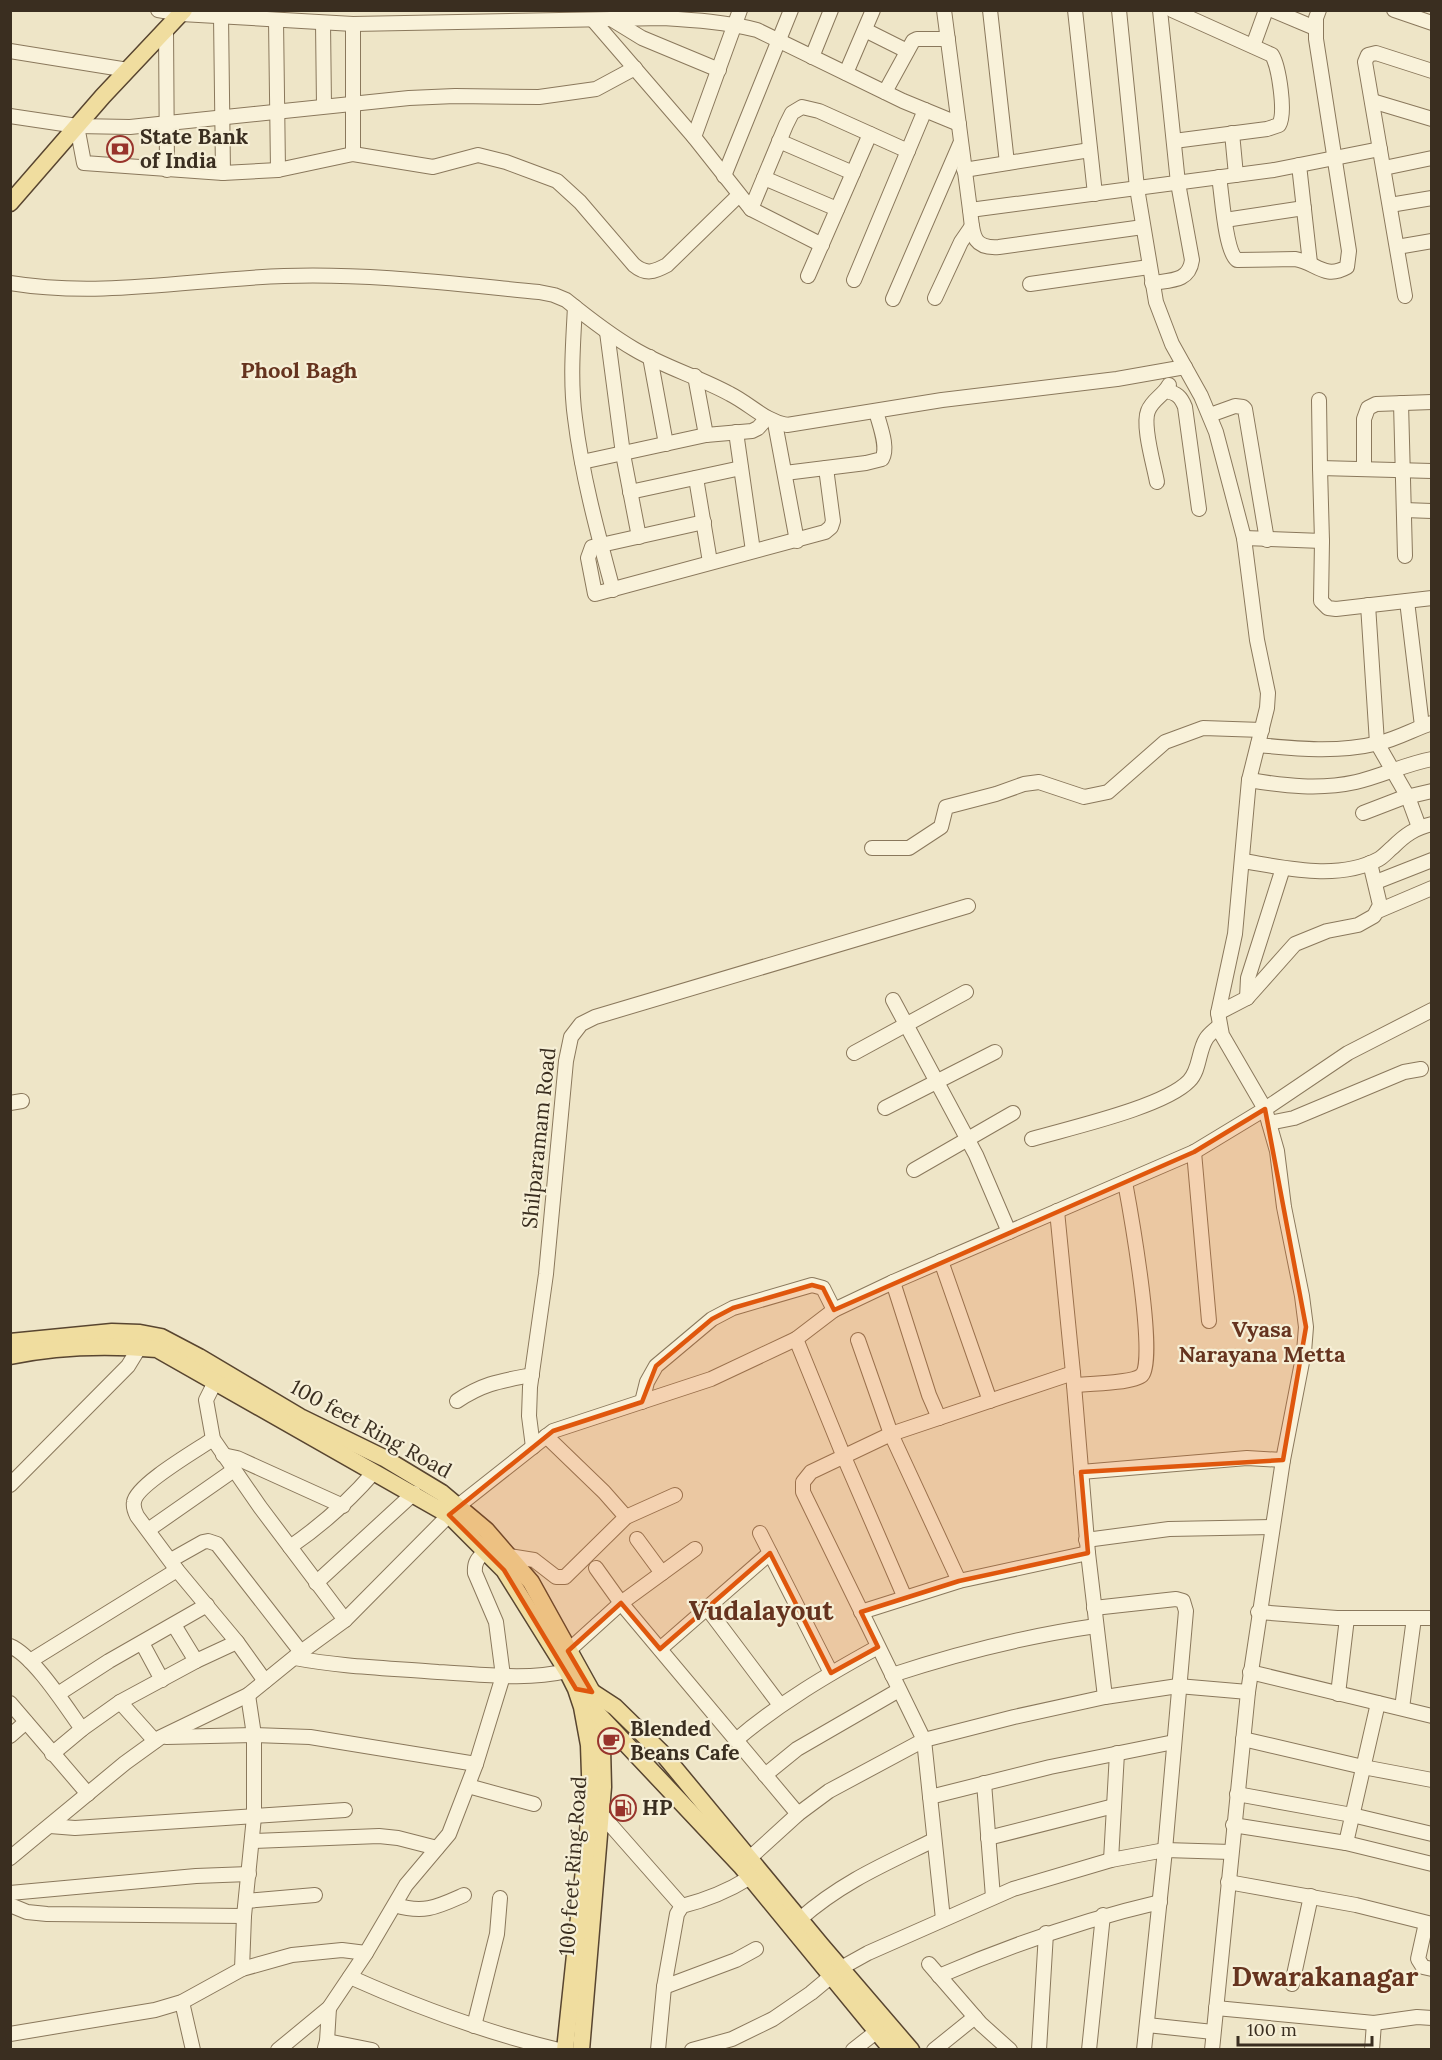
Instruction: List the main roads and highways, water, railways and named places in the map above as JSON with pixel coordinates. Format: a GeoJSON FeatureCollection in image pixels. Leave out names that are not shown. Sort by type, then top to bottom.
{"type":"FeatureCollection","features":[{"type":"Feature","properties":{"kind":"main road"},"geometry":{"type":"LineString","coordinates":[[10,203],[76,126],[182,12]]}},
{"type":"Feature","properties":{"kind":"main road","name":"100 feet Ring Road"},"geometry":{"type":"LineString","coordinates":[[10,1342],[112,1332],[140,1333],[161,1337],[300,1417],[384,1458],[442,1493],[486,1551],[504,1570],[567,1671],[584,1690]]}},
{"type":"Feature","properties":{"kind":"main road","name":"100 feet Ring Road"},"geometry":{"type":"LineString","coordinates":[[10,1356],[53,1350],[125,1346],[157,1349],[374,1472],[453,1510],[486,1530],[531,1582],[568,1651],[584,1690],[602,1747],[603,1787],[581,2049]]}},
{"type":"Feature","properties":{"kind":"main road"},"geometry":{"type":"LineString","coordinates":[[584,1690],[615,1707],[663,1754],[746,1867],[882,2027],[910,2049]]}},
{"type":"Feature","properties":{"kind":"main road"},"geometry":{"type":"LineString","coordinates":[[589,1709],[800,1919],[836,1972]]}},
{"type":"Feature","properties":{"kind":"main road","name":"100 feet Ring Road"},"geometry":{"type":"LineString","coordinates":[[566,2049],[591,1803],[589,1709]]}},
{"type":"Feature","properties":{"kind":"main road"},"geometry":{"type":"LineString","coordinates":[[882,2027],[892,2049]]}},
{"type":"Feature","properties":{"kind":"place","name":"State Bank of India"},"geometry":{"type":"Point","coordinates":[120,149]}},
{"type":"Feature","properties":{"kind":"place","name":"Blended Beans Cafe"},"geometry":{"type":"Point","coordinates":[611,1741]}},
{"type":"Feature","properties":{"kind":"place","name":"HP"},"geometry":{"type":"Point","coordinates":[623,1808]}},
{"type":"Feature","properties":{"kind":"district","name":"Phool Bagh"},"geometry":{"type":"Point","coordinates":[299,370]}},
{"type":"Feature","properties":{"kind":"district","name":"Vyasa Narayana Metta"},"geometry":{"type":"Point","coordinates":[1262,1342]}},
{"type":"Feature","properties":{"kind":"district","name":"Vudalayout"},"geometry":{"type":"Point","coordinates":[761,1611]}},
{"type":"Feature","properties":{"kind":"district","name":"Dwarakanagar"},"geometry":{"type":"Point","coordinates":[1325,1977]}}]}
